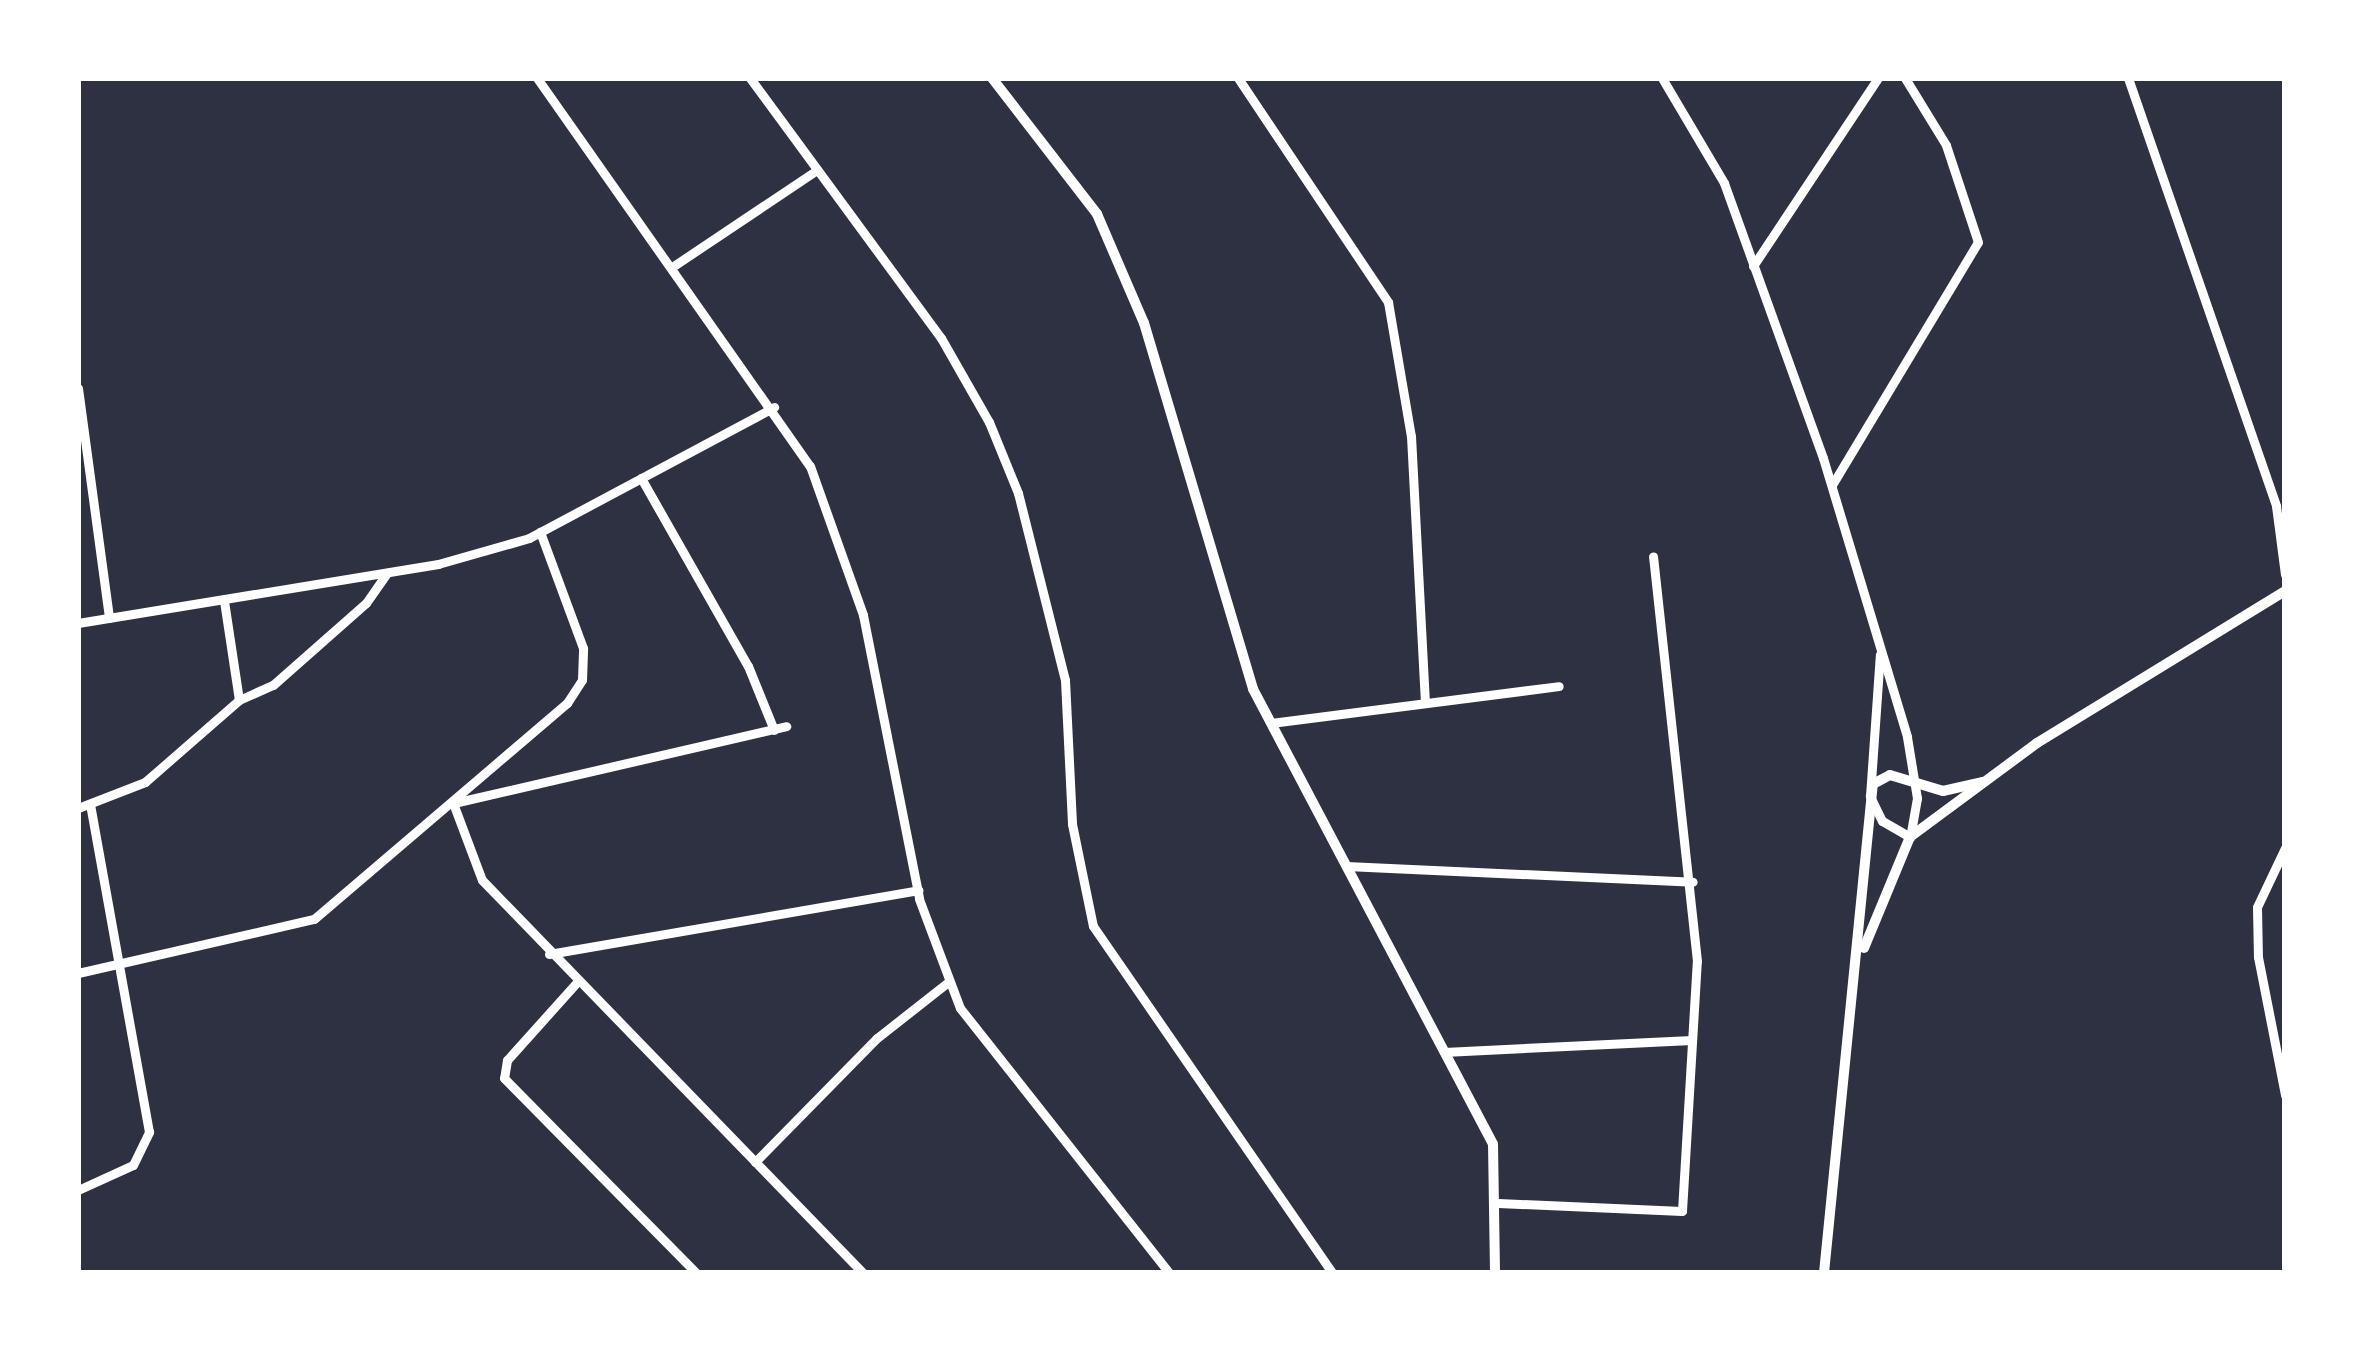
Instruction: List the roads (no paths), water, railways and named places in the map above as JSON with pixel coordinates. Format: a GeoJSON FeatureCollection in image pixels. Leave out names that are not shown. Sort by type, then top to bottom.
{"type":"FeatureCollection","features":[{"type":"Feature","properties":{"kind":"street"},"geometry":{"type":"LineString","coordinates":[[537,78],[675,265],[810,466],[863,615],[918,890],[947,983],[1169,1273]]}},
{"type":"Feature","properties":{"kind":"street"},"geometry":{"type":"LineString","coordinates":[[750,78],[941,338],[1018,493],[1065,680],[1072,824],[1093,926],[1332,1273]]}},
{"type":"Feature","properties":{"kind":"street"},"geometry":{"type":"LineString","coordinates":[[992,78],[1097,214],[1144,323],[1253,689],[1493,1144],[1498,1203],[1495,1273]]}},
{"type":"Feature","properties":{"kind":"street"},"geometry":{"type":"LineString","coordinates":[[1238,78],[1388,302],[1411,436],[1425,703]]}},
{"type":"Feature","properties":{"kind":"street"},"geometry":{"type":"LineString","coordinates":[[1662,78],[1724,183],[1832,485],[1916,780],[1910,837],[1872,917],[1857,975]]}},
{"type":"Feature","properties":{"kind":"street"},"geometry":{"type":"LineString","coordinates":[[1753,266],[1878,78]]}},
{"type":"Feature","properties":{"kind":"street"},"geometry":{"type":"LineString","coordinates":[[1832,485],[1978,242],[1946,145],[1904,78]]}},
{"type":"Feature","properties":{"kind":"street"},"geometry":{"type":"LineString","coordinates":[[2128,78],[2276,506],[2285,574]]}},
{"type":"Feature","properties":{"kind":"street"},"geometry":{"type":"LineString","coordinates":[[675,265],[818,170]]}},
{"type":"Feature","properties":{"kind":"street"},"geometry":{"type":"LineString","coordinates":[[78,388],[81,447],[109,618]]}},
{"type":"Feature","properties":{"kind":"street"},"geometry":{"type":"LineString","coordinates":[[78,623],[387,573],[540,532],[774,407]]}},
{"type":"Feature","properties":{"kind":"street"},"geometry":{"type":"LineString","coordinates":[[453,803],[780,728],[641,478]]}},
{"type":"Feature","properties":{"kind":"street"},"geometry":{"type":"LineString","coordinates":[[2276,506],[2285,518]]}},
{"type":"Feature","properties":{"kind":"street"},"geometry":{"type":"LineString","coordinates":[[78,973],[314,919],[567,703],[582,680],[584,648],[540,532]]}},
{"type":"Feature","properties":{"kind":"street"},"geometry":{"type":"LineString","coordinates":[[1498,1203],[1682,1211],[1692,1040],[1693,882],[1653,556]]}},
{"type":"Feature","properties":{"kind":"street"},"geometry":{"type":"LineString","coordinates":[[78,1190],[133,1165],[149,1132],[124,964],[84,806],[146,782],[239,700],[288,672],[387,573]]}},
{"type":"Feature","properties":{"kind":"street"},"geometry":{"type":"LineString","coordinates":[[1910,837],[1983,782],[2285,591]]}},
{"type":"Feature","properties":{"kind":"street"},"geometry":{"type":"LineString","coordinates":[[224,601],[239,700]]}},
{"type":"Feature","properties":{"kind":"street"},"geometry":{"type":"LineString","coordinates":[[1824,1273],[1857,975],[1880,654]]}},
{"type":"Feature","properties":{"kind":"street"},"geometry":{"type":"LineString","coordinates":[[1271,723],[1559,686]]}},
{"type":"Feature","properties":{"kind":"street"},"geometry":{"type":"LineString","coordinates":[[1870,796],[1882,778],[1916,780],[1943,791],[1983,782]]}},
{"type":"Feature","properties":{"kind":"street"},"geometry":{"type":"LineString","coordinates":[[1870,796],[1882,821],[1910,837]]}},
{"type":"Feature","properties":{"kind":"street"},"geometry":{"type":"LineString","coordinates":[[453,803],[482,880],[863,1273]]}},
{"type":"Feature","properties":{"kind":"street"},"geometry":{"type":"LineString","coordinates":[[2285,848],[2258,907],[2258,957],[2285,1095]]}},
{"type":"Feature","properties":{"kind":"street"},"geometry":{"type":"LineString","coordinates":[[1346,866],[1693,882]]}},
{"type":"Feature","properties":{"kind":"street"},"geometry":{"type":"LineString","coordinates":[[549,954],[918,890]]}},
{"type":"Feature","properties":{"kind":"street"},"geometry":{"type":"LineString","coordinates":[[578,981],[507,1060],[504,1078],[696,1273]]}},
{"type":"Feature","properties":{"kind":"street"},"geometry":{"type":"LineString","coordinates":[[755,1162],[877,1038],[947,983]]}},
{"type":"Feature","properties":{"kind":"street"},"geometry":{"type":"LineString","coordinates":[[1444,1052],[1692,1040]]}}]}
